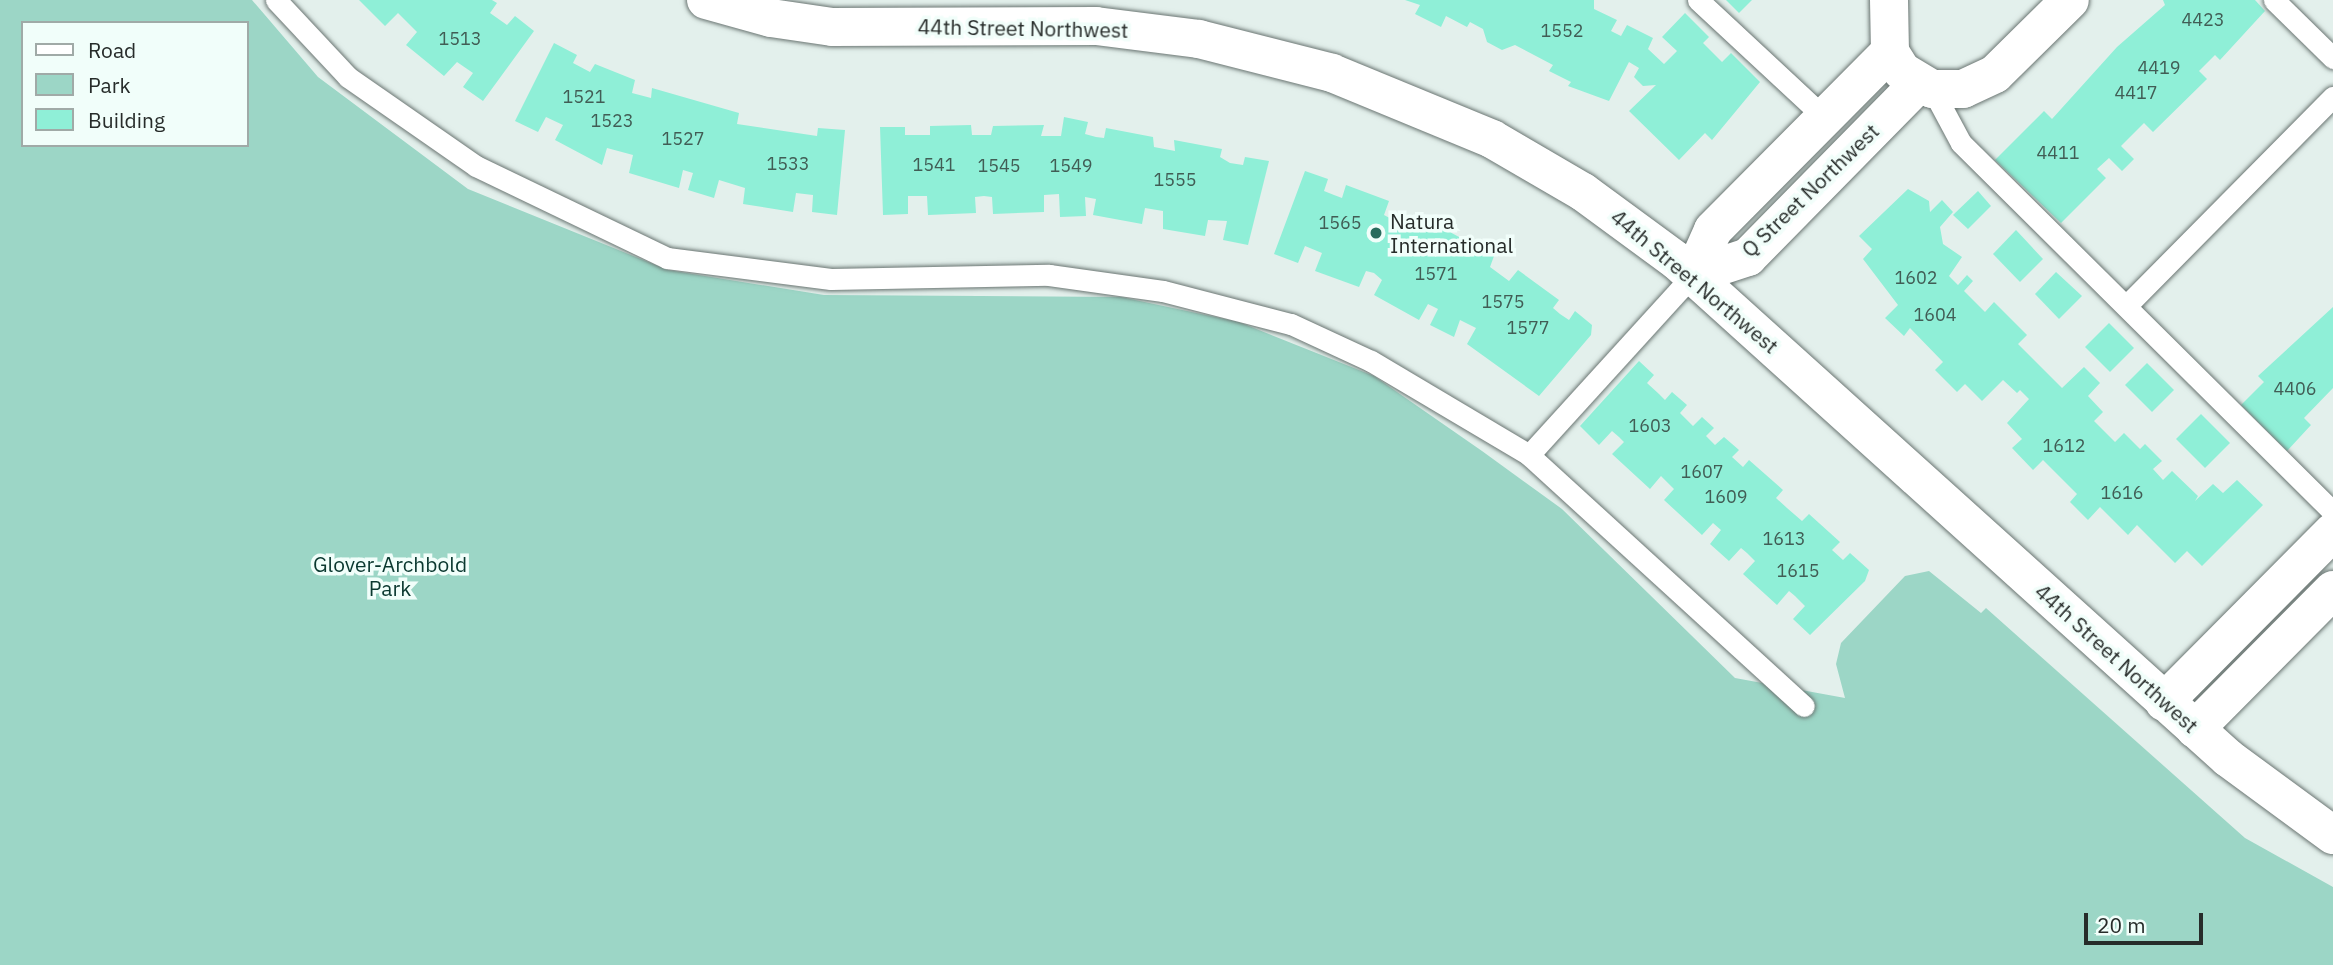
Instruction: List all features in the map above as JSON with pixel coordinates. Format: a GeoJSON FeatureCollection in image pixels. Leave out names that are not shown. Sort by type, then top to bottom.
{"type":"FeatureCollection","features":[{"type":"Feature","properties":{"kind":"street","name":"44th Street Northwest"},"geometry":{"type":"LineString","coordinates":[[705,0],[771,18],[832,27],[1002,13],[1199,39],[1364,84],[1544,167],[1612,211],[1693,275],[2164,702],[2333,835]]}},
{"type":"Feature","properties":{"kind":"street"},"geometry":{"type":"LineString","coordinates":[[1889,0],[1890,52],[1925,86],[1964,89],[1995,74],[2070,0]]}},
{"type":"Feature","properties":{"kind":"street","name":"Q Street Northwest"},"geometry":{"type":"LineString","coordinates":[[1693,275],[1713,230],[1890,52]]}},
{"type":"Feature","properties":{"kind":"street","name":"Q Street Northwest"},"geometry":{"type":"LineString","coordinates":[[1693,275],[1748,257],[1925,86]]}},
{"type":"Feature","properties":{"kind":"street"},"geometry":{"type":"LineString","coordinates":[[2164,702],[2333,532]]}},
{"type":"Feature","properties":{"kind":"street"},"geometry":{"type":"LineString","coordinates":[[2195,729],[2333,590]]}},
{"type":"Feature","properties":{"kind":"lane"},"geometry":{"type":"LineString","coordinates":[[276,0],[348,77],[476,166],[667,258],[831,279],[1049,275],[1163,291],[1291,324],[1371,361],[1529,455],[1804,706]]}},
{"type":"Feature","properties":{"kind":"lane"},"geometry":{"type":"LineString","coordinates":[[1698,0],[1824,117]]}},
{"type":"Feature","properties":{"kind":"lane"},"geometry":{"type":"LineString","coordinates":[[2274,0],[2333,58]]}},
{"type":"Feature","properties":{"kind":"lane"},"geometry":{"type":"LineString","coordinates":[[1925,86],[1961,143],[2333,512]]}},
{"type":"Feature","properties":{"kind":"lane"},"geometry":{"type":"LineString","coordinates":[[2127,305],[2333,97]]}},
{"type":"Feature","properties":{"kind":"lane"},"geometry":{"type":"LineString","coordinates":[[1529,455],[1693,275]]}},
{"type":"Feature","properties":{"kind":"green space","name":"Glover-Archbold Park"},"geometry":{"type":"Polygon","coordinates":[[[0,0],[252,0],[318,77],[468,189],[668,270],[824,295],[1121,297],[1239,322],[1374,376],[1482,451],[1562,509],[1735,678],[1845,698],[1836,664],[1841,643],[1905,576],[1929,571],[1981,613],[1986,608],[2245,838],[2333,887],[2333,965],[0,965],[0,0]]]}},
{"type":"Feature","properties":{"kind":"building"},"geometry":{"type":"Polygon","coordinates":[[[359,0],[492,0],[497,3],[490,13],[507,25],[515,16],[534,31],[483,101],[463,87],[473,73],[457,62],[444,76],[406,45],[417,32],[398,13],[385,26],[359,0]]]}},
{"type":"Feature","properties":{"kind":"building"},"geometry":{"type":"Polygon","coordinates":[[[1405,0],[1594,0],[1594,9],[1617,20],[1611,31],[1621,36],[1627,25],[1653,38],[1648,49],[1664,64],[1677,51],[1662,37],[1685,13],[1709,37],[1703,43],[1722,62],[1731,53],[1760,82],[1712,140],[1705,133],[1679,160],[1629,111],[1656,85],[1643,86],[1634,77],[1639,68],[1629,62],[1609,101],[1568,86],[1571,82],[1549,71],[1553,65],[1515,45],[1502,50],[1487,42],[1483,29],[1470,22],[1467,27],[1446,16],[1441,27],[1415,14],[1420,5],[1405,0]]]}},
{"type":"Feature","properties":{"kind":"building"},"geometry":{"type":"Polygon","coordinates":[[[1726,0],[1752,0],[1739,13],[1726,0]]]}},
{"type":"Feature","properties":{"kind":"building"},"geometry":{"type":"Polygon","coordinates":[[[2163,0],[2255,0],[2265,11],[2220,60],[2215,55],[2199,71],[2207,79],[2153,132],[2144,123],[2121,146],[2134,159],[2122,171],[2109,158],[2097,169],[2106,178],[2061,223],[1995,160],[2044,111],[2052,119],[2117,47],[2165,5],[2163,0]]]}},
{"type":"Feature","properties":{"kind":"building"},"geometry":{"type":"Polygon","coordinates":[[[554,43],[577,55],[573,63],[590,72],[595,64],[635,80],[632,93],[651,98],[652,88],[739,113],[737,124],[817,136],[818,128],[845,130],[837,215],[812,212],[813,195],[796,193],[793,212],[743,204],[745,188],[719,180],[714,198],[688,190],[693,173],[683,170],[679,188],[629,173],[633,155],[607,148],[602,165],[555,140],[563,125],[546,117],[538,132],[515,121],[554,43]]]}},
{"type":"Feature","properties":{"kind":"building"},"geometry":{"type":"Polygon","coordinates":[[[1064,117],[1088,122],[1085,134],[1096,137],[1104,138],[1106,128],[1153,137],[1154,147],[1175,151],[1174,140],[1222,149],[1220,157],[1230,163],[1243,165],[1245,157],[1269,161],[1248,245],[1223,240],[1227,221],[1208,220],[1205,236],[1163,229],[1163,211],[1145,208],[1142,224],[1093,215],[1096,199],[1085,197],[1086,216],[1060,217],[1059,194],[1044,195],[1044,212],[993,214],[992,197],[984,196],[975,197],[976,213],[928,215],[927,196],[908,196],[908,214],[883,215],[880,127],[905,127],[905,135],[930,135],[930,126],[971,125],[972,135],[991,135],[993,126],[1044,125],[1041,136],[1061,136],[1064,117]]]}},
{"type":"Feature","properties":{"kind":"building"},"geometry":{"type":"Polygon","coordinates":[[[1305,171],[1328,179],[1324,191],[1342,198],[1346,185],[1389,201],[1384,215],[1399,223],[1410,226],[1414,219],[1448,231],[1494,256],[1490,267],[1509,281],[1518,270],[1559,300],[1553,308],[1560,314],[1569,320],[1575,311],[1592,325],[1591,335],[1539,396],[1467,344],[1476,328],[1460,320],[1454,337],[1430,325],[1438,309],[1428,304],[1419,320],[1374,295],[1382,280],[1374,273],[1366,271],[1359,287],[1315,271],[1322,253],[1305,246],[1298,263],[1274,254],[1305,171]]]}},
{"type":"Feature","properties":{"kind":"building"},"geometry":{"type":"Polygon","coordinates":[[[1908,189],[1929,201],[1930,212],[1942,200],[1953,212],[1940,227],[1943,244],[1962,257],[1949,276],[1958,285],[1967,275],[1973,281],[1964,291],[1985,312],[1994,302],[2027,335],[2018,344],[2062,388],[2084,367],[2100,383],[2088,396],[2103,412],[2094,421],[2115,442],[2124,433],[2140,449],[2145,444],[2162,461],[2153,469],[2163,480],[2172,471],[2198,496],[2195,501],[2213,484],[2223,493],[2237,480],[2263,505],[2202,566],[2187,551],[2175,563],[2137,525],[2128,535],[2100,507],[2088,520],[2070,502],[2077,494],[2043,460],[2033,470],[2012,448],[2022,439],[2007,423],[2029,399],[2020,390],[2017,393],[2003,380],[1982,401],[1965,384],[1957,392],[1935,370],[1943,362],[1910,328],[1904,336],[1885,318],[1898,305],[1863,259],[1872,249],[1859,236],[1908,189]]]}},
{"type":"Feature","properties":{"kind":"building"},"geometry":{"type":"Polygon","coordinates":[[[1978,191],[1991,206],[1968,229],[1953,215],[1978,191]]]}},
{"type":"Feature","properties":{"kind":"building"},"geometry":{"type":"Polygon","coordinates":[[[2016,230],[2043,259],[2020,282],[1993,254],[2016,230]]]}},
{"type":"Feature","properties":{"kind":"building"},"geometry":{"type":"Polygon","coordinates":[[[2056,272],[2082,296],[2059,319],[2035,294],[2056,272]]]}},
{"type":"Feature","properties":{"kind":"building"},"geometry":{"type":"Polygon","coordinates":[[[2333,307],[2333,388],[2304,418],[2311,425],[2287,451],[2241,405],[2264,382],[2258,376],[2333,307]]]}},
{"type":"Feature","properties":{"kind":"building"},"geometry":{"type":"Polygon","coordinates":[[[2109,323],[2134,348],[2110,372],[2085,347],[2109,323]]]}},
{"type":"Feature","properties":{"kind":"building"},"geometry":{"type":"Polygon","coordinates":[[[1639,361],[1654,375],[1647,383],[1665,400],[1672,392],[1687,405],[1680,413],[1693,426],[1702,417],[1714,428],[1706,436],[1715,445],[1724,437],[1739,450],[1732,457],[1743,467],[1749,460],[1783,490],[1776,498],[1787,508],[1802,521],[1809,514],[1840,542],[1832,550],[1843,560],[1850,553],[1869,570],[1865,581],[1810,635],[1793,619],[1805,606],[1795,596],[1789,591],[1777,605],[1743,574],[1755,561],[1747,553],[1741,548],[1729,561],[1710,544],[1721,530],[1713,523],[1702,535],[1664,500],[1674,489],[1661,476],[1650,489],[1612,454],[1624,442],[1619,437],[1612,431],[1599,445],[1580,426],[1639,361]]]}},
{"type":"Feature","properties":{"kind":"building"},"geometry":{"type":"Polygon","coordinates":[[[2147,363],[2174,390],[2152,412],[2125,385],[2147,363]]]}},
{"type":"Feature","properties":{"kind":"building"},"geometry":{"type":"Polygon","coordinates":[[[2201,414],[2230,443],[2205,468],[2176,439],[2201,414]]]}},
{"type":"Feature","properties":{"kind":"place","name":"Natura International"},"geometry":{"type":"Point","coordinates":[1376,233]}}]}
